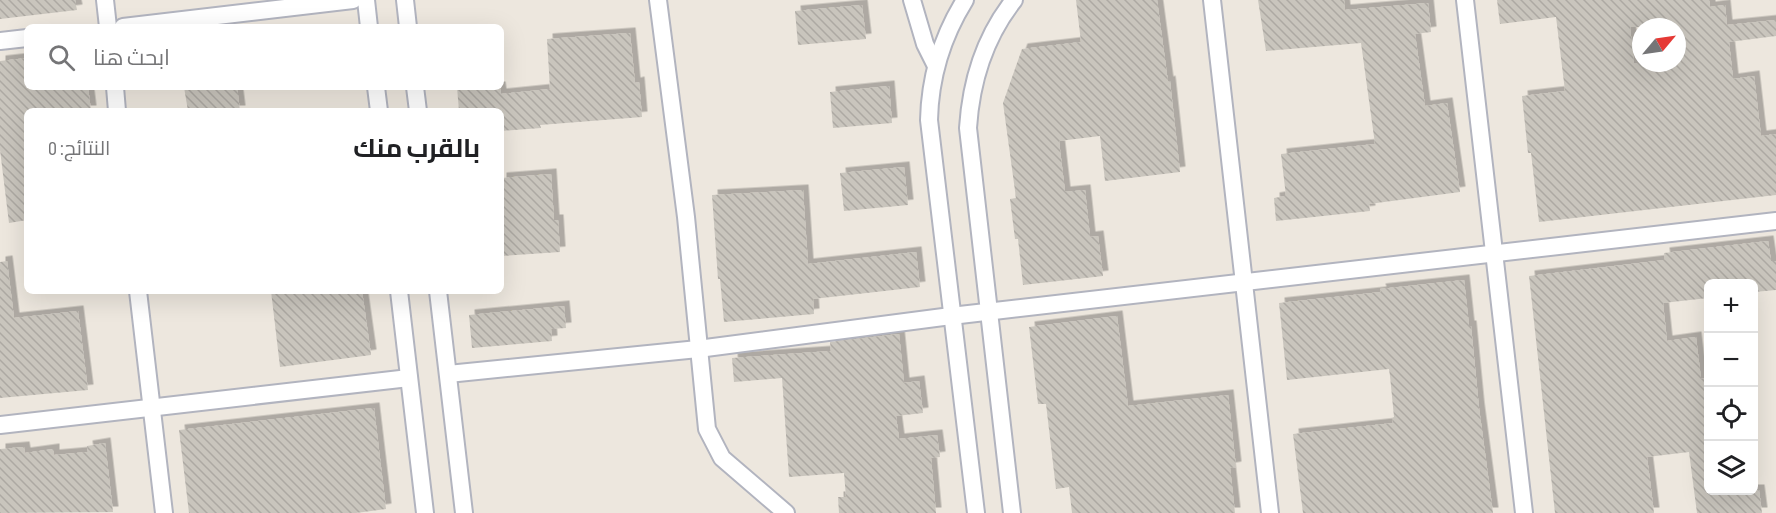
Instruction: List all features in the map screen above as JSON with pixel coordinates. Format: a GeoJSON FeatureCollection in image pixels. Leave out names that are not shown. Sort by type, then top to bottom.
{"type":"FeatureCollection","features":[{"type":"Feature","properties":{"kind":"street"},"geometry":{"type":"LineString","coordinates":[[105,0],[108,24]]}},
{"type":"Feature","properties":{"kind":"street"},"geometry":{"type":"LineString","coordinates":[[149,24],[353,0]]}},
{"type":"Feature","properties":{"kind":"street"},"geometry":{"type":"LineString","coordinates":[[366,0],[369,24]]}},
{"type":"Feature","properties":{"kind":"street"},"geometry":{"type":"LineString","coordinates":[[405,0],[408,24]]}},
{"type":"Feature","properties":{"kind":"street"},"geometry":{"type":"LineString","coordinates":[[658,0],[686,217],[707,429],[716,449],[730,466],[786,513]]}},
{"type":"Feature","properties":{"kind":"street"},"geometry":{"type":"LineString","coordinates":[[912,0],[925,45],[936,66]]}},
{"type":"Feature","properties":{"kind":"street"},"geometry":{"type":"LineString","coordinates":[[965,0],[948,31],[936,66],[929,120],[976,513]]}},
{"type":"Feature","properties":{"kind":"street"},"geometry":{"type":"LineString","coordinates":[[1012,513],[969,148],[970,108],[977,69],[1002,15],[1014,0]]}},
{"type":"Feature","properties":{"kind":"street"},"geometry":{"type":"LineString","coordinates":[[1212,0],[1270,513]]}},
{"type":"Feature","properties":{"kind":"street"},"geometry":{"type":"LineString","coordinates":[[1465,0],[1524,513]]}},
{"type":"Feature","properties":{"kind":"street"},"geometry":{"type":"LineString","coordinates":[[0,41],[24,38]]}},
{"type":"Feature","properties":{"kind":"street"},"geometry":{"type":"LineString","coordinates":[[115,90],[117,108]]}},
{"type":"Feature","properties":{"kind":"street"},"geometry":{"type":"LineString","coordinates":[[376,90],[379,108]]}},
{"type":"Feature","properties":{"kind":"street"},"geometry":{"type":"LineString","coordinates":[[415,90],[418,108]]}},
{"type":"Feature","properties":{"kind":"street"},"geometry":{"type":"LineString","coordinates":[[448,374],[698,349],[989,311],[1776,221]]}},
{"type":"Feature","properties":{"kind":"street"},"geometry":{"type":"LineString","coordinates":[[138,294],[164,513]]}},
{"type":"Feature","properties":{"kind":"street"},"geometry":{"type":"LineString","coordinates":[[399,294],[425,513]]}},
{"type":"Feature","properties":{"kind":"street"},"geometry":{"type":"LineString","coordinates":[[438,294],[464,513]]}},
{"type":"Feature","properties":{"kind":"street"},"geometry":{"type":"LineString","coordinates":[[0,425],[409,378]]}},
{"type":"Feature","properties":{"kind":"building"},"geometry":{"type":"Polygon","coordinates":[[[0,0],[75,0],[77,10],[0,19],[0,0]]]}},
{"type":"Feature","properties":{"kind":"building"},"geometry":{"type":"Polygon","coordinates":[[[1076,0],[1157,0],[1168,82],[1170,81],[1180,172],[1105,181],[1100,136],[1059,141],[1065,192],[1085,190],[1090,237],[1098,236],[1103,276],[1023,285],[1018,239],[1015,239],[1010,199],[1016,198],[1003,103],[1022,49],[1081,42],[1076,0]]]}},
{"type":"Feature","properties":{"kind":"building"},"geometry":{"type":"Polygon","coordinates":[[[1258,0],[1344,0],[1345,10],[1428,3],[1431,32],[1415,34],[1425,106],[1447,103],[1460,192],[1369,204],[1370,211],[1276,221],[1274,198],[1286,196],[1281,154],[1375,144],[1361,43],[1266,51],[1258,0]]]}},
{"type":"Feature","properties":{"kind":"building"},"geometry":{"type":"Polygon","coordinates":[[[1497,0],[1710,0],[1710,7],[1725,5],[1727,25],[1776,20],[1776,36],[1729,42],[1733,79],[1754,76],[1761,136],[1776,134],[1776,195],[1539,222],[1522,96],[1565,91],[1556,17],[1500,24],[1497,0]]]}},
{"type":"Feature","properties":{"kind":"building"},"geometry":{"type":"Polygon","coordinates":[[[862,5],[866,39],[798,45],[795,11],[862,5]]]}},
{"type":"Feature","properties":{"kind":"building"},"geometry":{"type":"Polygon","coordinates":[[[630,33],[635,83],[639,82],[642,117],[540,125],[541,128],[504,131],[504,108],[459,108],[457,90],[500,90],[501,94],[550,89],[547,39],[630,33]]]}},
{"type":"Feature","properties":{"kind":"building"},"geometry":{"type":"Polygon","coordinates":[[[24,58],[24,90],[88,90],[91,108],[24,108],[24,220],[9,223],[0,150],[0,61],[24,58]]]}},
{"type":"Feature","properties":{"kind":"building"},"geometry":{"type":"Polygon","coordinates":[[[889,86],[892,123],[833,128],[830,92],[889,86]]]}},
{"type":"Feature","properties":{"kind":"building"},"geometry":{"type":"Polygon","coordinates":[[[184,90],[237,90],[240,108],[188,108],[184,90]]]}},
{"type":"Feature","properties":{"kind":"building"},"geometry":{"type":"Polygon","coordinates":[[[904,167],[908,205],[844,211],[840,173],[904,167]]]}},
{"type":"Feature","properties":{"kind":"building"},"geometry":{"type":"Polygon","coordinates":[[[551,174],[554,220],[558,220],[560,252],[504,256],[504,178],[551,174]]]}},
{"type":"Feature","properties":{"kind":"building"},"geometry":{"type":"Polygon","coordinates":[[[803,190],[808,264],[916,252],[920,287],[813,299],[814,314],[724,322],[720,279],[718,279],[712,195],[803,190]]]}},
{"type":"Feature","properties":{"kind":"building"},"geometry":{"type":"Polygon","coordinates":[[[1768,241],[1771,261],[1776,261],[1776,290],[1758,292],[1758,279],[1704,279],[1704,298],[1663,303],[1667,341],[1696,337],[1701,379],[1704,379],[1704,495],[1758,495],[1759,490],[1762,513],[1697,513],[1689,452],[1647,457],[1654,513],[1555,513],[1529,276],[1665,260],[1664,253],[1768,241]]]}},
{"type":"Feature","properties":{"kind":"building"},"geometry":{"type":"Polygon","coordinates":[[[7,261],[14,318],[78,311],[88,390],[0,398],[0,262],[7,261]]]}},
{"type":"Feature","properties":{"kind":"building"},"geometry":{"type":"Polygon","coordinates":[[[1464,280],[1493,513],[1303,513],[1293,434],[1393,423],[1390,376],[1389,369],[1287,380],[1279,303],[1464,280]]]}},
{"type":"Feature","properties":{"kind":"building"},"geometry":{"type":"Polygon","coordinates":[[[271,294],[362,294],[371,355],[280,367],[271,294]]]}},
{"type":"Feature","properties":{"kind":"building"},"geometry":{"type":"Polygon","coordinates":[[[564,306],[566,328],[551,329],[552,341],[472,348],[469,315],[564,306]]]}},
{"type":"Feature","properties":{"kind":"building"},"geometry":{"type":"Polygon","coordinates":[[[1117,316],[1128,406],[1228,395],[1236,467],[1230,468],[1235,513],[1072,513],[1069,487],[1056,489],[1046,404],[1038,404],[1029,327],[1117,316]]]}},
{"type":"Feature","properties":{"kind":"building"},"geometry":{"type":"Polygon","coordinates":[[[899,334],[904,383],[919,381],[923,413],[896,416],[899,439],[937,435],[940,457],[931,458],[936,513],[839,513],[838,497],[846,497],[844,473],[789,477],[782,378],[734,382],[732,358],[831,351],[830,342],[899,334]]]}},
{"type":"Feature","properties":{"kind":"building"},"geometry":{"type":"Polygon","coordinates":[[[374,408],[386,509],[356,513],[189,513],[179,430],[374,408]]]}},
{"type":"Feature","properties":{"kind":"building"},"geometry":{"type":"Polygon","coordinates":[[[105,443],[113,512],[0,513],[0,449],[24,447],[25,453],[54,449],[54,455],[88,452],[87,446],[105,443]]]}}]}
